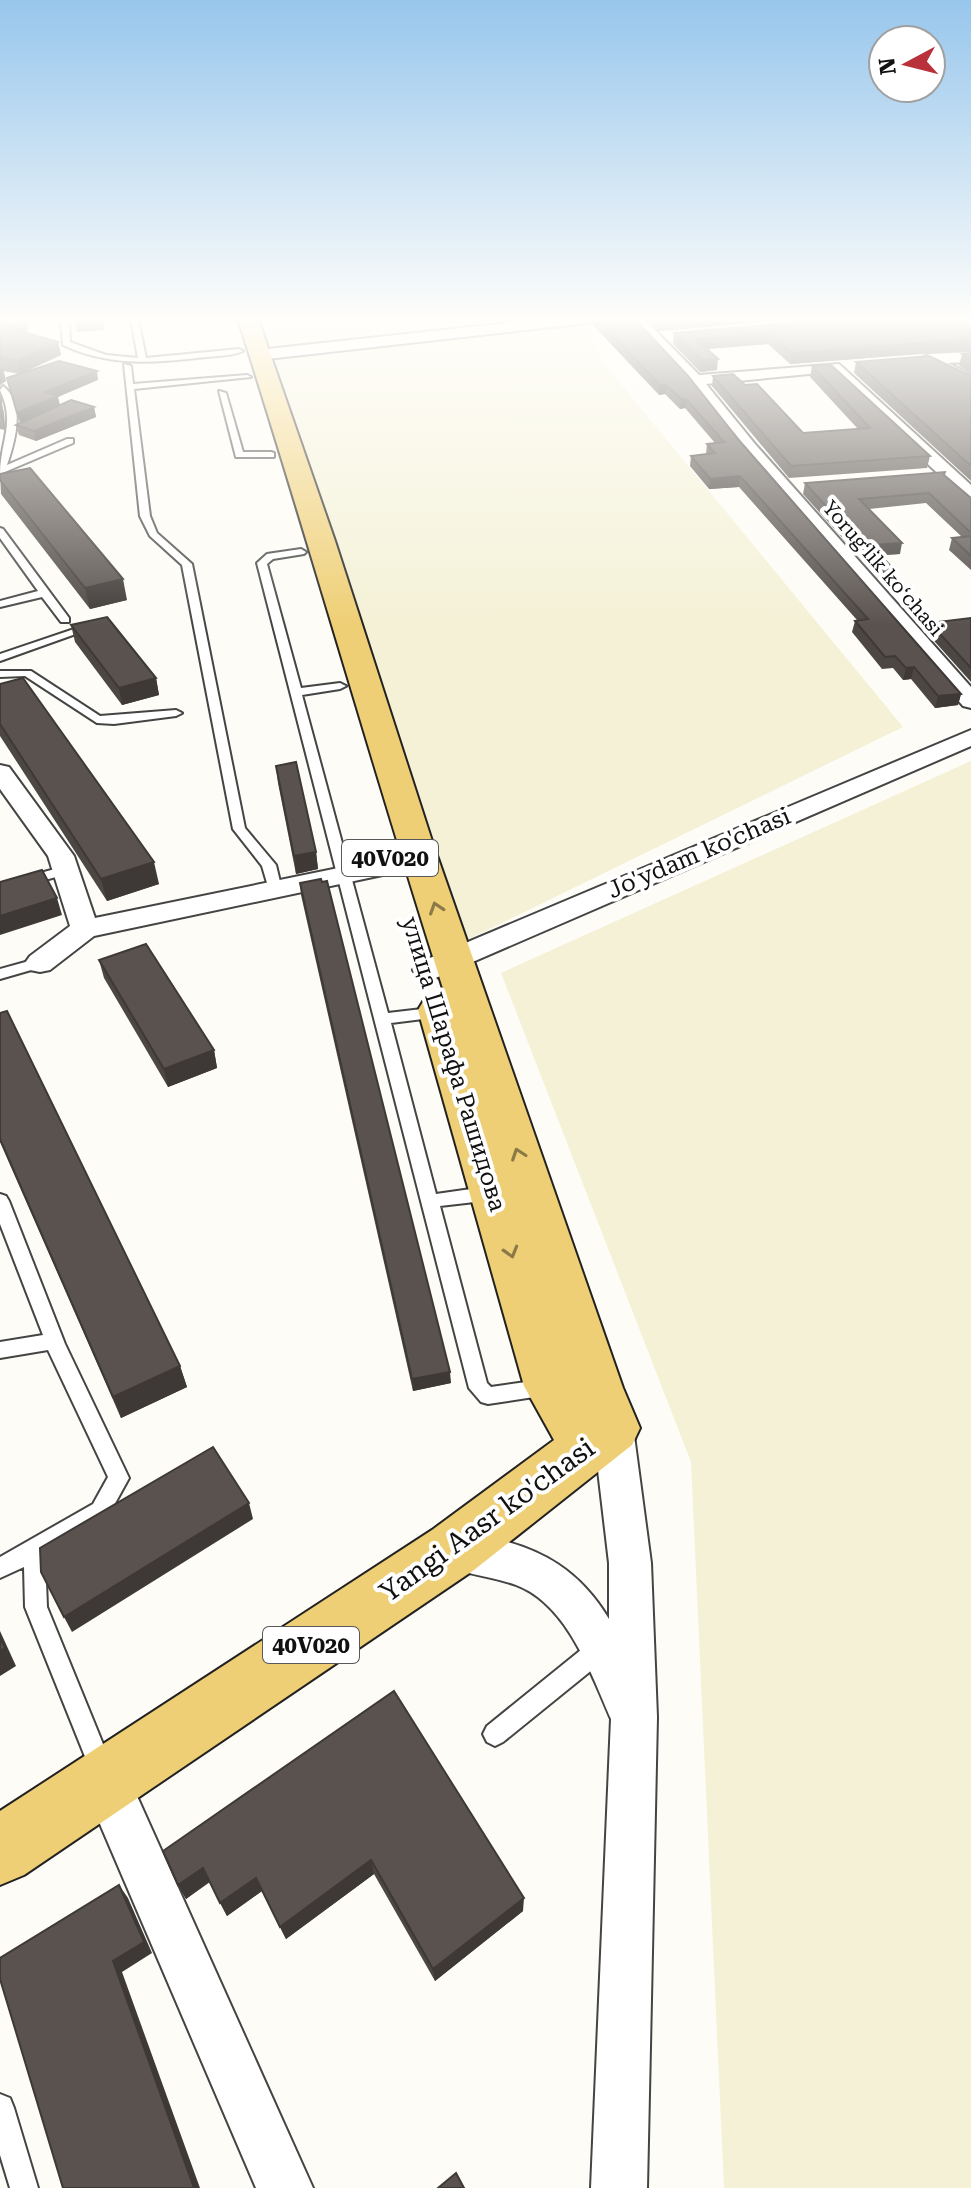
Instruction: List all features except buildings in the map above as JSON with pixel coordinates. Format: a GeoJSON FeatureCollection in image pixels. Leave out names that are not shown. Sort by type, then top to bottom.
{"type":"FeatureCollection","features":[{"type":"Feature","properties":{"kind":"main road","name":"улица Шарафа Рашидова"},"geometry":{"type":"LineString","coordinates":[[261,421],[271,455],[307,545],[340,686],[392,865],[440,966],[440,1012],[494,1193],[580,1408]]}},
{"type":"Feature","properties":{"kind":"main road"},"geometry":{"type":"LineString","coordinates":[[265,421],[307,545],[580,1408]]}},
{"type":"Feature","properties":{"kind":"main road","name":"Yangi Aasr ko'chasi"},"geometry":{"type":"LineString","coordinates":[[0,1851],[453,1550],[580,1408]]}},
{"type":"Feature","properties":{"kind":"street","name":"Yorugʻlik koʻchasi"},"geometry":{"type":"LineString","coordinates":[[729,421],[971,701]]}},
{"type":"Feature","properties":{"kind":"street"},"geometry":{"type":"LineString","coordinates":[[900,421],[948,466],[971,495]]}},
{"type":"Feature","properties":{"kind":"street"},"geometry":{"type":"LineString","coordinates":[[920,476],[948,466]]}},
{"type":"Feature","properties":{"kind":"street"},"geometry":{"type":"LineString","coordinates":[[783,487],[814,485]]}},
{"type":"Feature","properties":{"kind":"street","name":"Jo'ydam ko'chasi"},"geometry":{"type":"LineString","coordinates":[[440,966],[971,737]]}},
{"type":"Feature","properties":{"kind":"street"},"geometry":{"type":"LineString","coordinates":[[0,772],[61,856],[85,929]]}},
{"type":"Feature","properties":{"kind":"street"},"geometry":{"type":"LineString","coordinates":[[40,963],[85,929],[392,865]]}},
{"type":"Feature","properties":{"kind":"street"},"geometry":{"type":"LineString","coordinates":[[580,1408],[630,1563],[634,1717],[619,2188]]}},
{"type":"Feature","properties":{"kind":"street"},"geometry":{"type":"LineString","coordinates":[[453,1550],[501,1561],[545,1578],[577,1607],[601,1648],[634,1717]]}},
{"type":"Feature","properties":{"kind":"street"},"geometry":{"type":"LineString","coordinates":[[106,1782],[285,2188]]}},
{"type":"Feature","properties":{"kind":"lane"},"geometry":{"type":"LineString","coordinates":[[0,471],[13,421]]}},
{"type":"Feature","properties":{"kind":"lane"},"geometry":{"type":"LineString","coordinates":[[134,421],[145,516],[153,534],[187,564],[239,829],[269,865],[275,890]]}},
{"type":"Feature","properties":{"kind":"lane"},"geometry":{"type":"LineString","coordinates":[[12,432],[25,426]]}},
{"type":"Feature","properties":{"kind":"lane"},"geometry":{"type":"LineString","coordinates":[[0,471],[70,441]]}},
{"type":"Feature","properties":{"kind":"lane"},"geometry":{"type":"LineString","coordinates":[[0,531],[65,620]]}},
{"type":"Feature","properties":{"kind":"lane"},"geometry":{"type":"LineString","coordinates":[[307,545],[270,556],[262,563],[479,1388],[488,1396],[580,1408]]}},
{"type":"Feature","properties":{"kind":"lane"},"geometry":{"type":"LineString","coordinates":[[0,604],[44,593]]}},
{"type":"Feature","properties":{"kind":"lane"},"geometry":{"type":"LineString","coordinates":[[0,658],[102,623]]}},
{"type":"Feature","properties":{"kind":"lane"},"geometry":{"type":"LineString","coordinates":[[0,674],[27,673],[97,719],[176,713]]}},
{"type":"Feature","properties":{"kind":"lane"},"geometry":{"type":"LineString","coordinates":[[296,692],[340,686]]}},
{"type":"Feature","properties":{"kind":"lane"},"geometry":{"type":"LineString","coordinates":[[0,888],[66,870]]}},
{"type":"Feature","properties":{"kind":"lane"},"geometry":{"type":"LineString","coordinates":[[0,974],[40,963]]}},
{"type":"Feature","properties":{"kind":"lane"},"geometry":{"type":"LineString","coordinates":[[381,1019],[440,1012]]}},
{"type":"Feature","properties":{"kind":"lane"},"geometry":{"type":"LineString","coordinates":[[430,1201],[494,1193]]}},
{"type":"Feature","properties":{"kind":"lane"},"geometry":{"type":"LineString","coordinates":[[0,1201],[57,1348]]}},
{"type":"Feature","properties":{"kind":"lane"},"geometry":{"type":"LineString","coordinates":[[0,1350],[54,1341],[119,1478],[100,1511],[0,1568]]}},
{"type":"Feature","properties":{"kind":"lane"},"geometry":{"type":"LineString","coordinates":[[34,1550],[36,1607],[106,1782]]}},
{"type":"Feature","properties":{"kind":"lane"},"geometry":{"type":"LineString","coordinates":[[495,1734],[601,1648]]}},
{"type":"Feature","properties":{"kind":"lane"},"geometry":{"type":"LineString","coordinates":[[0,2108],[24,2188]]}},
{"type":"Feature","properties":{"kind":"shaded area"},"geometry":{"type":"Polygon","coordinates":[[[294,421],[652,421],[903,727],[467,940],[294,421]]]}},
{"type":"Feature","properties":{"kind":"shaded area"},"geometry":{"type":"Polygon","coordinates":[[[971,761],[971,2188],[724,2188],[691,1462],[501,973],[971,761]]]}}]}
